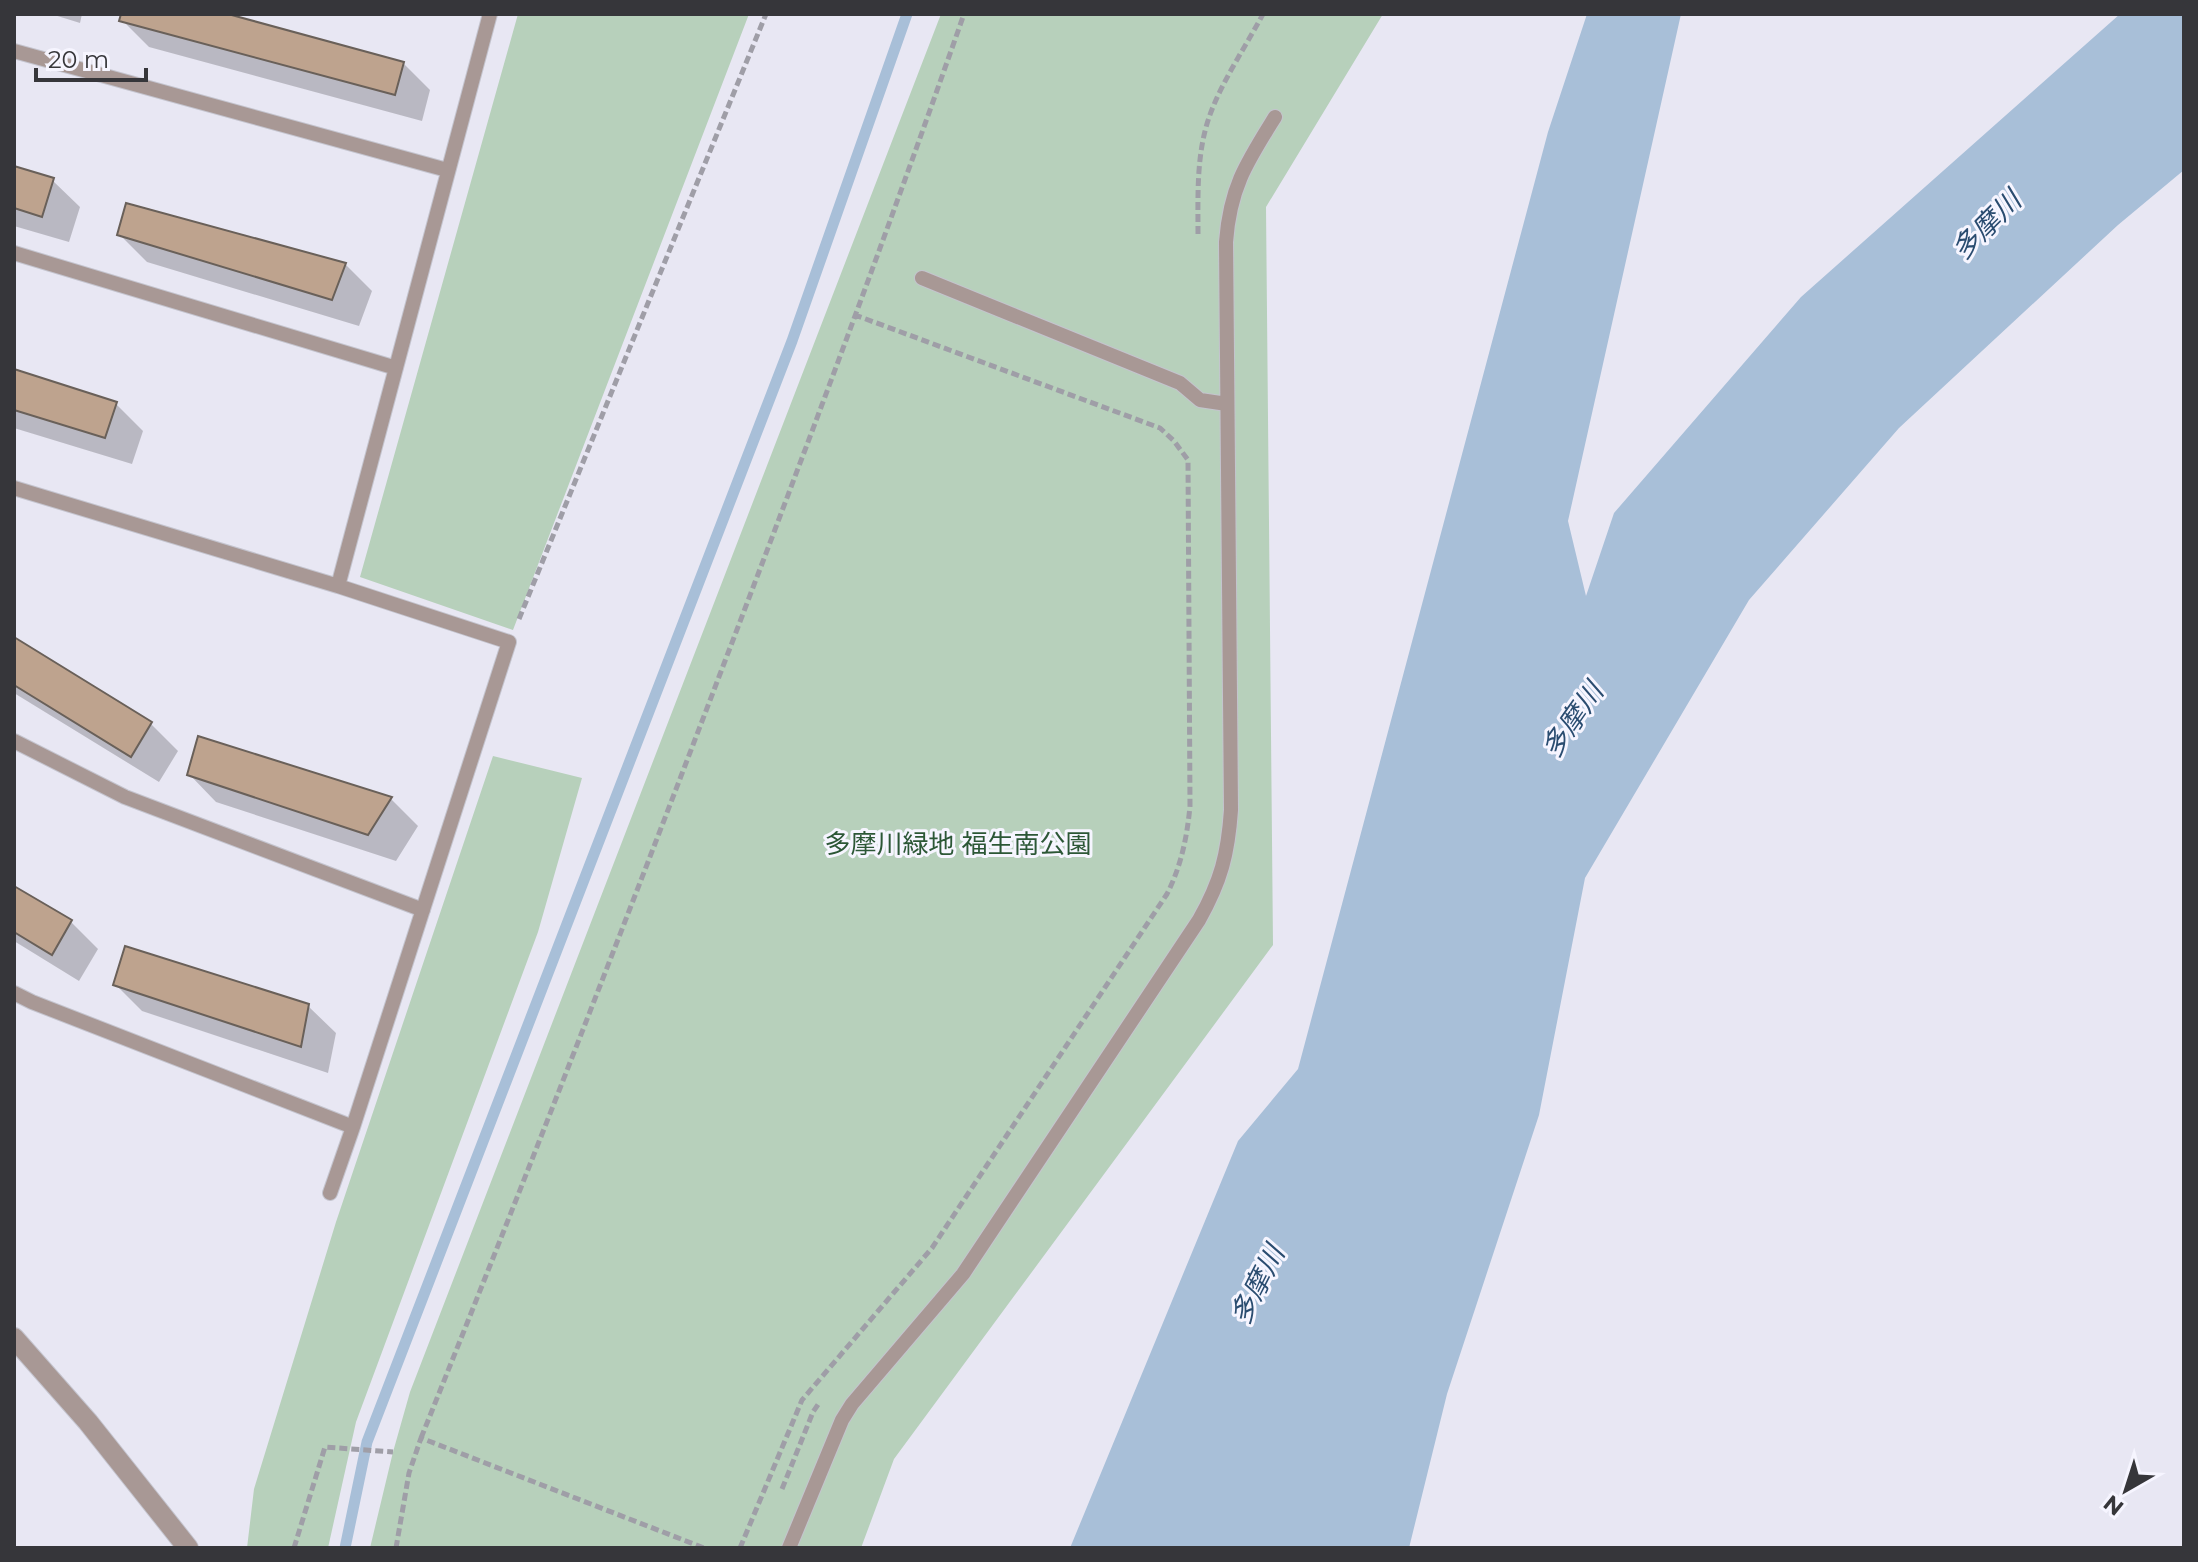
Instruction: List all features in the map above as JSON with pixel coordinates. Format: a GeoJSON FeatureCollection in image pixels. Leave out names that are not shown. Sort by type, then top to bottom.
{"type":"FeatureCollection","features":[{"type":"Feature","properties":{"kind":"street"},"geometry":{"type":"LineString","coordinates":[[14,1338],[88,1422],[188,1548]]}},
{"type":"Feature","properties":{"kind":"lane"},"geometry":{"type":"LineString","coordinates":[[338,586],[490,14]]}},
{"type":"Feature","properties":{"kind":"lane"},"geometry":{"type":"LineString","coordinates":[[14,51],[447,170]]}},
{"type":"Feature","properties":{"kind":"lane"},"geometry":{"type":"LineString","coordinates":[[789,1548],[838,1428],[852,1404],[963,1274],[1185,942],[1213,896],[1223,869],[1229,843],[1231,810],[1228,218],[1243,168],[1275,117]]}},
{"type":"Feature","properties":{"kind":"lane"},"geometry":{"type":"LineString","coordinates":[[14,253],[396,368]]}},
{"type":"Feature","properties":{"kind":"lane"},"geometry":{"type":"LineString","coordinates":[[922,278],[1180,383],[1200,400],[1227,404]]}},
{"type":"Feature","properties":{"kind":"lane"},"geometry":{"type":"LineString","coordinates":[[14,488],[338,586],[509,642],[330,1193]]}},
{"type":"Feature","properties":{"kind":"lane"},"geometry":{"type":"LineString","coordinates":[[14,741],[125,797],[423,910]]}},
{"type":"Feature","properties":{"kind":"lane"},"geometry":{"type":"LineString","coordinates":[[14,993],[353,1127]]}},
{"type":"Feature","properties":{"kind":"path"},"geometry":{"type":"LineString","coordinates":[[509,642],[766,14]]}},
{"type":"Feature","properties":{"kind":"path"},"geometry":{"type":"LineString","coordinates":[[396,1548],[409,1473],[421,1438],[681,776],[855,315],[964,14]]}},
{"type":"Feature","properties":{"kind":"path"},"geometry":{"type":"LineString","coordinates":[[1198,238],[1200,156],[1206,126],[1216,99],[1263,14]]}},
{"type":"Feature","properties":{"kind":"path"},"geometry":{"type":"LineString","coordinates":[[740,1548],[802,1400],[932,1248],[1167,894],[1183,856],[1190,806],[1188,460],[1160,428],[855,315]]}},
{"type":"Feature","properties":{"kind":"path"},"geometry":{"type":"LineString","coordinates":[[780,1494],[813,1412],[826,1392]]}},
{"type":"Feature","properties":{"kind":"path"},"geometry":{"type":"LineString","coordinates":[[421,1438],[704,1548]]}},
{"type":"Feature","properties":{"kind":"path"},"geometry":{"type":"LineString","coordinates":[[294,1548],[325,1447],[393,1452]]}},
{"type":"Feature","properties":{"kind":"green space"},"geometry":{"type":"Polygon","coordinates":[[[518,14],[749,14],[513,630],[360,577],[518,14]]]}},
{"type":"Feature","properties":{"kind":"green space","name":"多摩川緑地 福生南公園"},"geometry":{"type":"Polygon","coordinates":[[[941,14],[1383,14],[1266,207],[1273,945],[894,1459],[861,1548],[370,1548],[410,1392],[941,14]]]}},
{"type":"Feature","properties":{"kind":"green space"},"geometry":{"type":"Polygon","coordinates":[[[493,756],[582,778],[538,932],[356,1422],[328,1548],[247,1548],[254,1489],[336,1222],[493,756]]]}},
{"type":"Feature","properties":{"kind":"water","name":"多摩川"},"geometry":{"type":"Polygon","coordinates":[[[1587,14],[1681,14],[1568,521],[1586,596],[1614,513],[1801,297],[2120,14],[2184,14],[2184,170],[2118,225],[1899,428],[1749,600],[1585,878],[1539,1115],[1447,1394],[1409,1548],[1070,1548],[1238,1141],[1298,1069],[1548,132],[1587,14]]]}},
{"type":"Feature","properties":{"kind":"building"},"geometry":{"type":"Polygon","coordinates":[[[121,14],[228,14],[404,62],[395,95],[119,21],[121,14]]]}},
{"type":"Feature","properties":{"kind":"building"},"geometry":{"type":"Polygon","coordinates":[[[14,166],[54,178],[42,217],[14,208],[14,166]]]}},
{"type":"Feature","properties":{"kind":"building"},"geometry":{"type":"Polygon","coordinates":[[[126,203],[346,263],[332,300],[117,235],[126,203]]]}},
{"type":"Feature","properties":{"kind":"building"},"geometry":{"type":"Polygon","coordinates":[[[14,369],[117,402],[105,438],[14,410],[14,369]]]}},
{"type":"Feature","properties":{"kind":"building"},"geometry":{"type":"Polygon","coordinates":[[[14,637],[152,722],[131,757],[14,685],[14,637]]]}},
{"type":"Feature","properties":{"kind":"building"},"geometry":{"type":"Polygon","coordinates":[[[198,736],[392,797],[368,835],[187,775],[198,736]]]}},
{"type":"Feature","properties":{"kind":"building"},"geometry":{"type":"Polygon","coordinates":[[[14,886],[72,920],[52,955],[14,932],[14,886]]]}},
{"type":"Feature","properties":{"kind":"building"},"geometry":{"type":"Polygon","coordinates":[[[125,946],[309,1004],[301,1047],[113,985],[125,946]]]}},
{"type":"Feature","properties":{"kind":"waterway"},"geometry":{"type":"LineString","coordinates":[[345,1548],[367,1442],[792,341],[907,14]]}}]}
